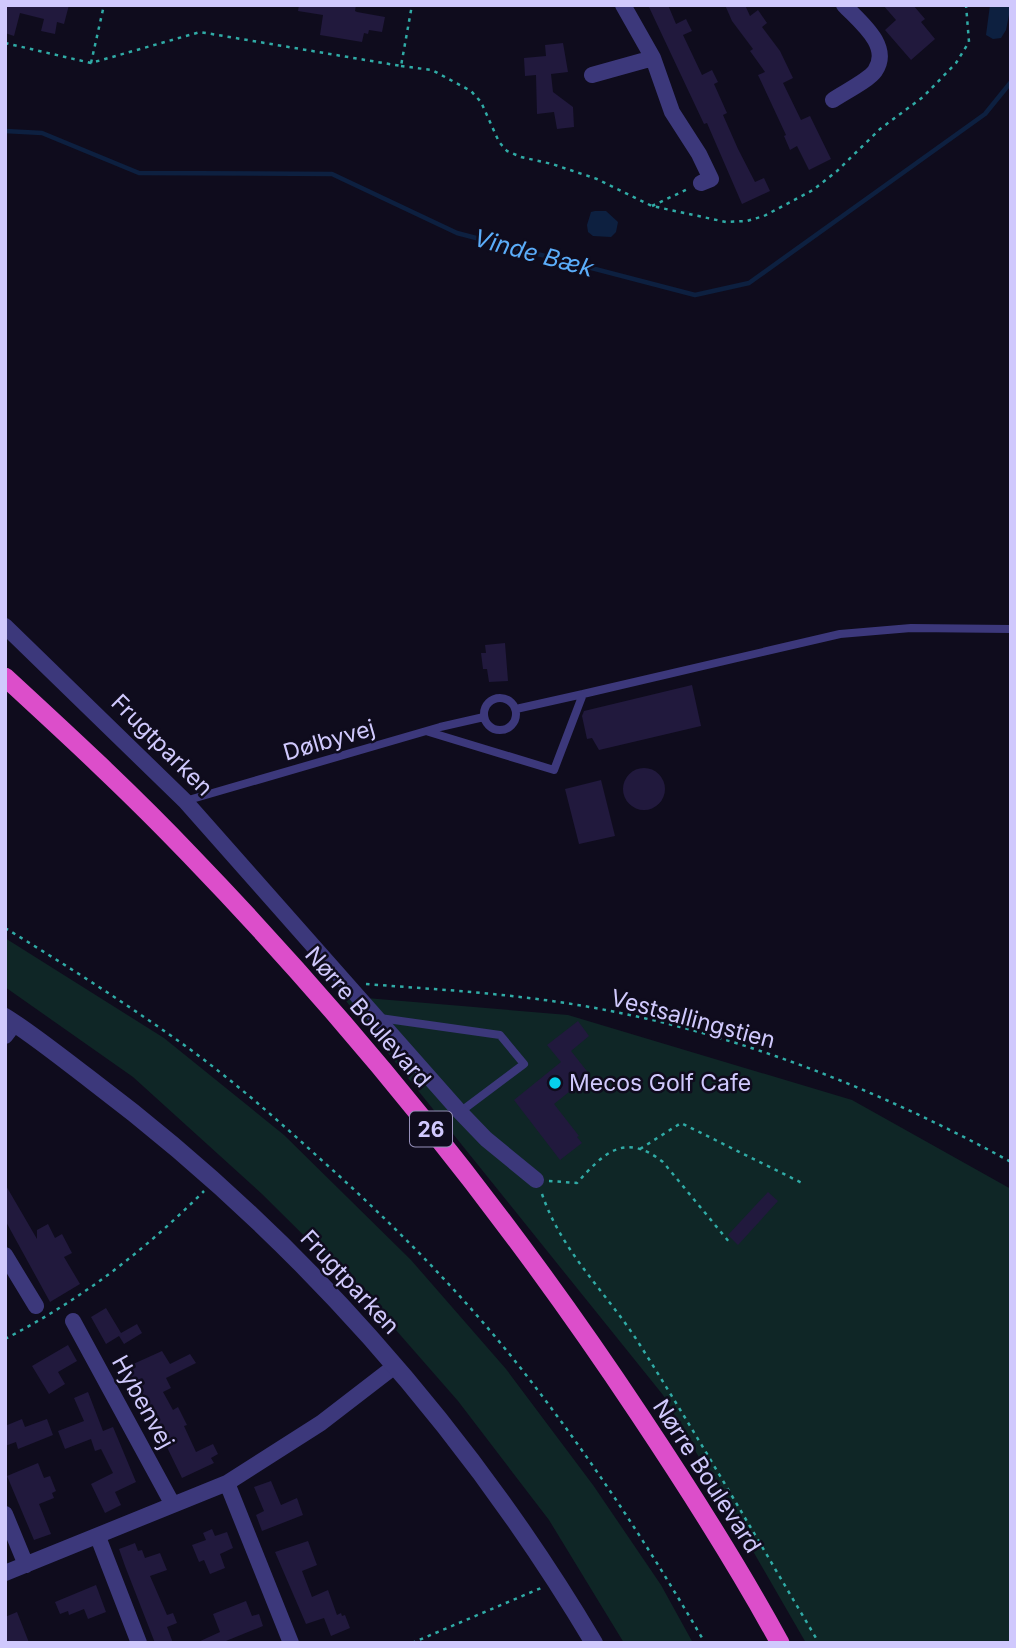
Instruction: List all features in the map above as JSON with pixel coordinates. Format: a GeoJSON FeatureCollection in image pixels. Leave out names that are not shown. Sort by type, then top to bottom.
{"type":"FeatureCollection","features":[{"type":"Feature","properties":{"kind":"highway","name":"Nørre Boulevard"},"geometry":{"type":"LineString","coordinates":[[5,677],[190,855],[308,984],[410,1103],[530,1256],[607,1366],[681,1477],[780,1643]]}},
{"type":"Feature","properties":{"kind":"street"},"geometry":{"type":"LineString","coordinates":[[624,5],[653,58],[672,112],[699,153],[710,179],[701,183]]}},
{"type":"Feature","properties":{"kind":"street"},"geometry":{"type":"LineString","coordinates":[[833,100],[875,72],[880,56],[878,42],[844,5]]}},
{"type":"Feature","properties":{"kind":"street"},"geometry":{"type":"LineString","coordinates":[[592,75],[653,58]]}},
{"type":"Feature","properties":{"kind":"street","name":"Frugtparken"},"geometry":{"type":"LineString","coordinates":[[5,626],[185,801],[460,1112],[486,1139],[536,1180]]}},
{"type":"Feature","properties":{"kind":"street","name":"Frugtparken"},"geometry":{"type":"LineString","coordinates":[[8,1026],[133,1111],[214,1181],[299,1262],[395,1366],[474,1464],[557,1582],[594,1643]]}},
{"type":"Feature","properties":{"kind":"street"},"geometry":{"type":"LineString","coordinates":[[5,1255],[36,1306]]}},
{"type":"Feature","properties":{"kind":"street","name":"Hybenvej"},"geometry":{"type":"LineString","coordinates":[[73,1321],[173,1505]]}},
{"type":"Feature","properties":{"kind":"street"},"geometry":{"type":"LineString","coordinates":[[5,1573],[227,1483],[321,1423],[395,1366]]}},
{"type":"Feature","properties":{"kind":"street"},"geometry":{"type":"LineString","coordinates":[[227,1483],[291,1643]]}},
{"type":"Feature","properties":{"kind":"street"},"geometry":{"type":"LineString","coordinates":[[5,1514],[26,1565]]}},
{"type":"Feature","properties":{"kind":"street"},"geometry":{"type":"LineString","coordinates":[[98,1537],[139,1643]]}},
{"type":"Feature","properties":{"kind":"lane"},"geometry":{"type":"LineString","coordinates":[[516,709],[839,634],[911,628],[1011,629]]}},
{"type":"Feature","properties":{"kind":"lane"},"geometry":{"type":"LineString","coordinates":[[429,732],[554,770],[583,694]]}},
{"type":"Feature","properties":{"kind":"lane"},"geometry":{"type":"LineString","coordinates":[[496,698],[505,698],[512,702],[516,709],[512,726],[504,731],[487,725],[485,709],[489,702],[496,698]]}},
{"type":"Feature","properties":{"kind":"lane","name":"Dølbyvej"},"geometry":{"type":"LineString","coordinates":[[185,801],[484,717]]}},
{"type":"Feature","properties":{"kind":"lane"},"geometry":{"type":"LineString","coordinates":[[377,1018],[500,1035],[524,1064],[460,1112]]}},
{"type":"Feature","properties":{"kind":"path"},"geometry":{"type":"LineString","coordinates":[[91,63],[104,5]]}},
{"type":"Feature","properties":{"kind":"path"},"geometry":{"type":"LineString","coordinates":[[5,43],[91,63],[200,32],[401,66],[412,5]]}},
{"type":"Feature","properties":{"kind":"path"},"geometry":{"type":"LineString","coordinates":[[652,206],[701,183]]}},
{"type":"Feature","properties":{"kind":"path"},"geometry":{"type":"LineString","coordinates":[[5,928],[172,1036],[267,1110],[349,1184],[434,1267],[518,1364],[588,1457],[650,1549],[705,1643]]}},
{"type":"Feature","properties":{"kind":"path","name":"Vestsallingstien"},"geometry":{"type":"LineString","coordinates":[[346,983],[522,997],[635,1017],[743,1045],[841,1080],[944,1125],[1011,1162]]}},
{"type":"Feature","properties":{"kind":"path"},"geometry":{"type":"LineString","coordinates":[[640,1149],[681,1124],[804,1184]]}},
{"type":"Feature","properties":{"kind":"path"},"geometry":{"type":"LineString","coordinates":[[730,1243],[663,1162],[640,1149],[609,1151],[594,1163],[577,1184],[536,1180],[550,1217],[569,1250],[639,1343],[819,1643]]}},
{"type":"Feature","properties":{"kind":"path"},"geometry":{"type":"LineString","coordinates":[[5,1339],[43,1319],[118,1269],[161,1234],[214,1181]]}},
{"type":"Feature","properties":{"kind":"path"},"geometry":{"type":"LineString","coordinates":[[412,1643],[557,1582]]}},
{"type":"Feature","properties":{"kind":"green space"},"geometry":{"type":"Polygon","coordinates":[[[5,938],[164,1038],[284,1135],[411,1260],[506,1369],[593,1485],[661,1585],[693,1643],[624,1643],[549,1520],[458,1401],[374,1305],[262,1194],[133,1077],[5,987],[5,938]]]}},
{"type":"Feature","properties":{"kind":"green space"},"geometry":{"type":"Polygon","coordinates":[[[342,996],[568,1015],[852,1100],[1011,1189],[1011,1643],[806,1643],[663,1395],[342,996]]]}},
{"type":"Feature","properties":{"kind":"water"},"geometry":{"type":"Polygon","coordinates":[[[990,5],[1011,5],[1006,30],[1001,38],[993,39],[986,35],[990,5]]]}},
{"type":"Feature","properties":{"kind":"water"},"geometry":{"type":"Polygon","coordinates":[[[606,211],[618,222],[616,232],[611,237],[593,236],[588,232],[591,212],[606,211]]]}},
{"type":"Feature","properties":{"kind":"building"},"geometry":{"type":"Polygon","coordinates":[[[5,5],[69,5],[64,24],[57,22],[55,34],[41,31],[44,19],[20,13],[14,36],[5,33],[5,5]]]}},
{"type":"Feature","properties":{"kind":"building"},"geometry":{"type":"Polygon","coordinates":[[[299,5],[356,5],[357,12],[385,17],[382,32],[369,30],[368,34],[364,33],[362,42],[320,35],[323,15],[298,11],[299,5]]]}},
{"type":"Feature","properties":{"kind":"building"},"geometry":{"type":"Polygon","coordinates":[[[648,5],[668,5],[676,24],[686,19],[692,31],[683,35],[702,75],[712,70],[718,82],[714,84],[727,113],[723,115],[738,149],[755,182],[764,178],[770,191],[742,204],[707,123],[704,124],[648,5]]]}},
{"type":"Feature","properties":{"kind":"building"},"geometry":{"type":"Polygon","coordinates":[[[725,5],[745,5],[750,16],[758,10],[767,23],[762,27],[780,51],[793,78],[783,83],[801,120],[810,116],[831,159],[809,170],[797,146],[790,150],[784,136],[786,135],[758,75],[765,72],[750,51],[753,49],[732,21],[725,5]]]}},
{"type":"Feature","properties":{"kind":"building"},"geometry":{"type":"Polygon","coordinates":[[[883,5],[913,5],[925,19],[921,22],[935,39],[911,60],[885,30],[896,20],[883,5]]]}},
{"type":"Feature","properties":{"kind":"building"},"geometry":{"type":"Polygon","coordinates":[[[563,43],[568,72],[551,74],[553,92],[573,107],[574,127],[557,129],[554,112],[537,114],[536,75],[525,76],[524,58],[546,56],[545,45],[563,43]]]}},
{"type":"Feature","properties":{"kind":"building"},"geometry":{"type":"Polygon","coordinates":[[[505,643],[508,681],[489,682],[487,669],[483,669],[481,653],[486,653],[485,645],[505,643]]]}},
{"type":"Feature","properties":{"kind":"building"},"geometry":{"type":"Polygon","coordinates":[[[692,685],[701,726],[599,750],[592,738],[587,739],[582,716],[584,711],[692,685]]]}},
{"type":"Feature","properties":{"kind":"building"},"geometry":{"type":"Polygon","coordinates":[[[644,768],[659,774],[665,789],[659,804],[644,810],[629,804],[623,789],[629,774],[644,768]]]}},
{"type":"Feature","properties":{"kind":"building"},"geometry":{"type":"Polygon","coordinates":[[[601,780],[615,836],[579,844],[565,789],[601,780]]]}},
{"type":"Feature","properties":{"kind":"building"},"geometry":{"type":"Polygon","coordinates":[[[578,1021],[589,1036],[571,1051],[590,1075],[554,1104],[582,1143],[560,1160],[514,1100],[561,1062],[547,1045],[578,1021]]]}},
{"type":"Feature","properties":{"kind":"building"},"geometry":{"type":"Polygon","coordinates":[[[5,1184],[37,1239],[37,1230],[48,1224],[55,1238],[62,1234],[72,1253],[64,1257],[80,1284],[50,1302],[5,1220],[5,1184]]]}},
{"type":"Feature","properties":{"kind":"building"},"geometry":{"type":"Polygon","coordinates":[[[768,1192],[778,1201],[738,1245],[728,1235],[768,1192]]]}},
{"type":"Feature","properties":{"kind":"building"},"geometry":{"type":"Polygon","coordinates":[[[106,1308],[121,1333],[137,1324],[142,1333],[124,1344],[119,1336],[106,1344],[91,1317],[106,1308]]]}},
{"type":"Feature","properties":{"kind":"building"},"geometry":{"type":"Polygon","coordinates":[[[68,1345],[77,1361],[58,1372],[65,1384],[49,1394],[32,1366],[68,1345]]]}},
{"type":"Feature","properties":{"kind":"building"},"geometry":{"type":"Polygon","coordinates":[[[162,1351],[170,1364],[190,1354],[196,1363],[166,1378],[171,1388],[163,1392],[173,1410],[178,1407],[196,1452],[213,1444],[218,1454],[211,1458],[214,1463],[182,1478],[162,1437],[159,1439],[131,1381],[127,1383],[120,1370],[162,1351]]]}},
{"type":"Feature","properties":{"kind":"building"},"geometry":{"type":"Polygon","coordinates":[[[88,1392],[103,1431],[113,1427],[136,1482],[115,1492],[121,1505],[105,1513],[91,1484],[113,1473],[101,1449],[95,1451],[91,1439],[65,1449],[58,1431],[84,1421],[74,1398],[88,1392]]]}},
{"type":"Feature","properties":{"kind":"building"},"geometry":{"type":"Polygon","coordinates":[[[22,1419],[25,1427],[47,1419],[53,1435],[18,1449],[16,1442],[5,1446],[5,1426],[22,1419]]]}},
{"type":"Feature","properties":{"kind":"building"},"geometry":{"type":"Polygon","coordinates":[[[38,1463],[44,1478],[50,1476],[56,1491],[52,1493],[54,1498],[39,1504],[51,1534],[34,1540],[7,1476],[38,1463]]]}},
{"type":"Feature","properties":{"kind":"building"},"geometry":{"type":"Polygon","coordinates":[[[271,1481],[281,1505],[297,1498],[303,1515],[262,1531],[256,1515],[264,1511],[254,1487],[271,1481]]]}},
{"type":"Feature","properties":{"kind":"building"},"geometry":{"type":"Polygon","coordinates":[[[212,1529],[215,1536],[227,1532],[233,1548],[220,1554],[225,1568],[210,1574],[204,1560],[199,1562],[192,1545],[206,1540],[203,1533],[212,1529]]]}},
{"type":"Feature","properties":{"kind":"building"},"geometry":{"type":"Polygon","coordinates":[[[308,1541],[317,1565],[302,1571],[312,1597],[328,1590],[337,1615],[345,1615],[350,1628],[331,1636],[324,1618],[306,1624],[275,1552],[308,1541]]]}},
{"type":"Feature","properties":{"kind":"building"},"geometry":{"type":"Polygon","coordinates":[[[135,1543],[145,1558],[160,1553],[167,1570],[150,1576],[167,1615],[173,1613],[177,1623],[167,1627],[173,1643],[155,1643],[125,1566],[119,1549],[135,1543]]]}},
{"type":"Feature","properties":{"kind":"building"},"geometry":{"type":"Polygon","coordinates":[[[96,1585],[106,1612],[88,1619],[84,1609],[69,1615],[68,1611],[60,1614],[55,1602],[96,1585]]]}},
{"type":"Feature","properties":{"kind":"building"},"geometry":{"type":"Polygon","coordinates":[[[246,1601],[252,1616],[259,1614],[263,1626],[221,1643],[196,1643],[220,1632],[213,1614],[246,1601]]]}},
{"type":"Feature","properties":{"kind":"building"},"geometry":{"type":"Polygon","coordinates":[[[17,1612],[29,1643],[5,1643],[5,1617],[17,1612]]]}},
{"type":"Feature","properties":{"kind":"waterway","name":"Vinde Bæk"},"geometry":{"type":"LineString","coordinates":[[5,131],[42,133],[139,173],[332,174],[457,233],[695,295],[749,283],[985,114],[1011,82]]}},
{"type":"Feature","properties":{"kind":"place","name":"Mecos Golf Cafe"},"geometry":{"type":"Point","coordinates":[555,1083]}}]}
